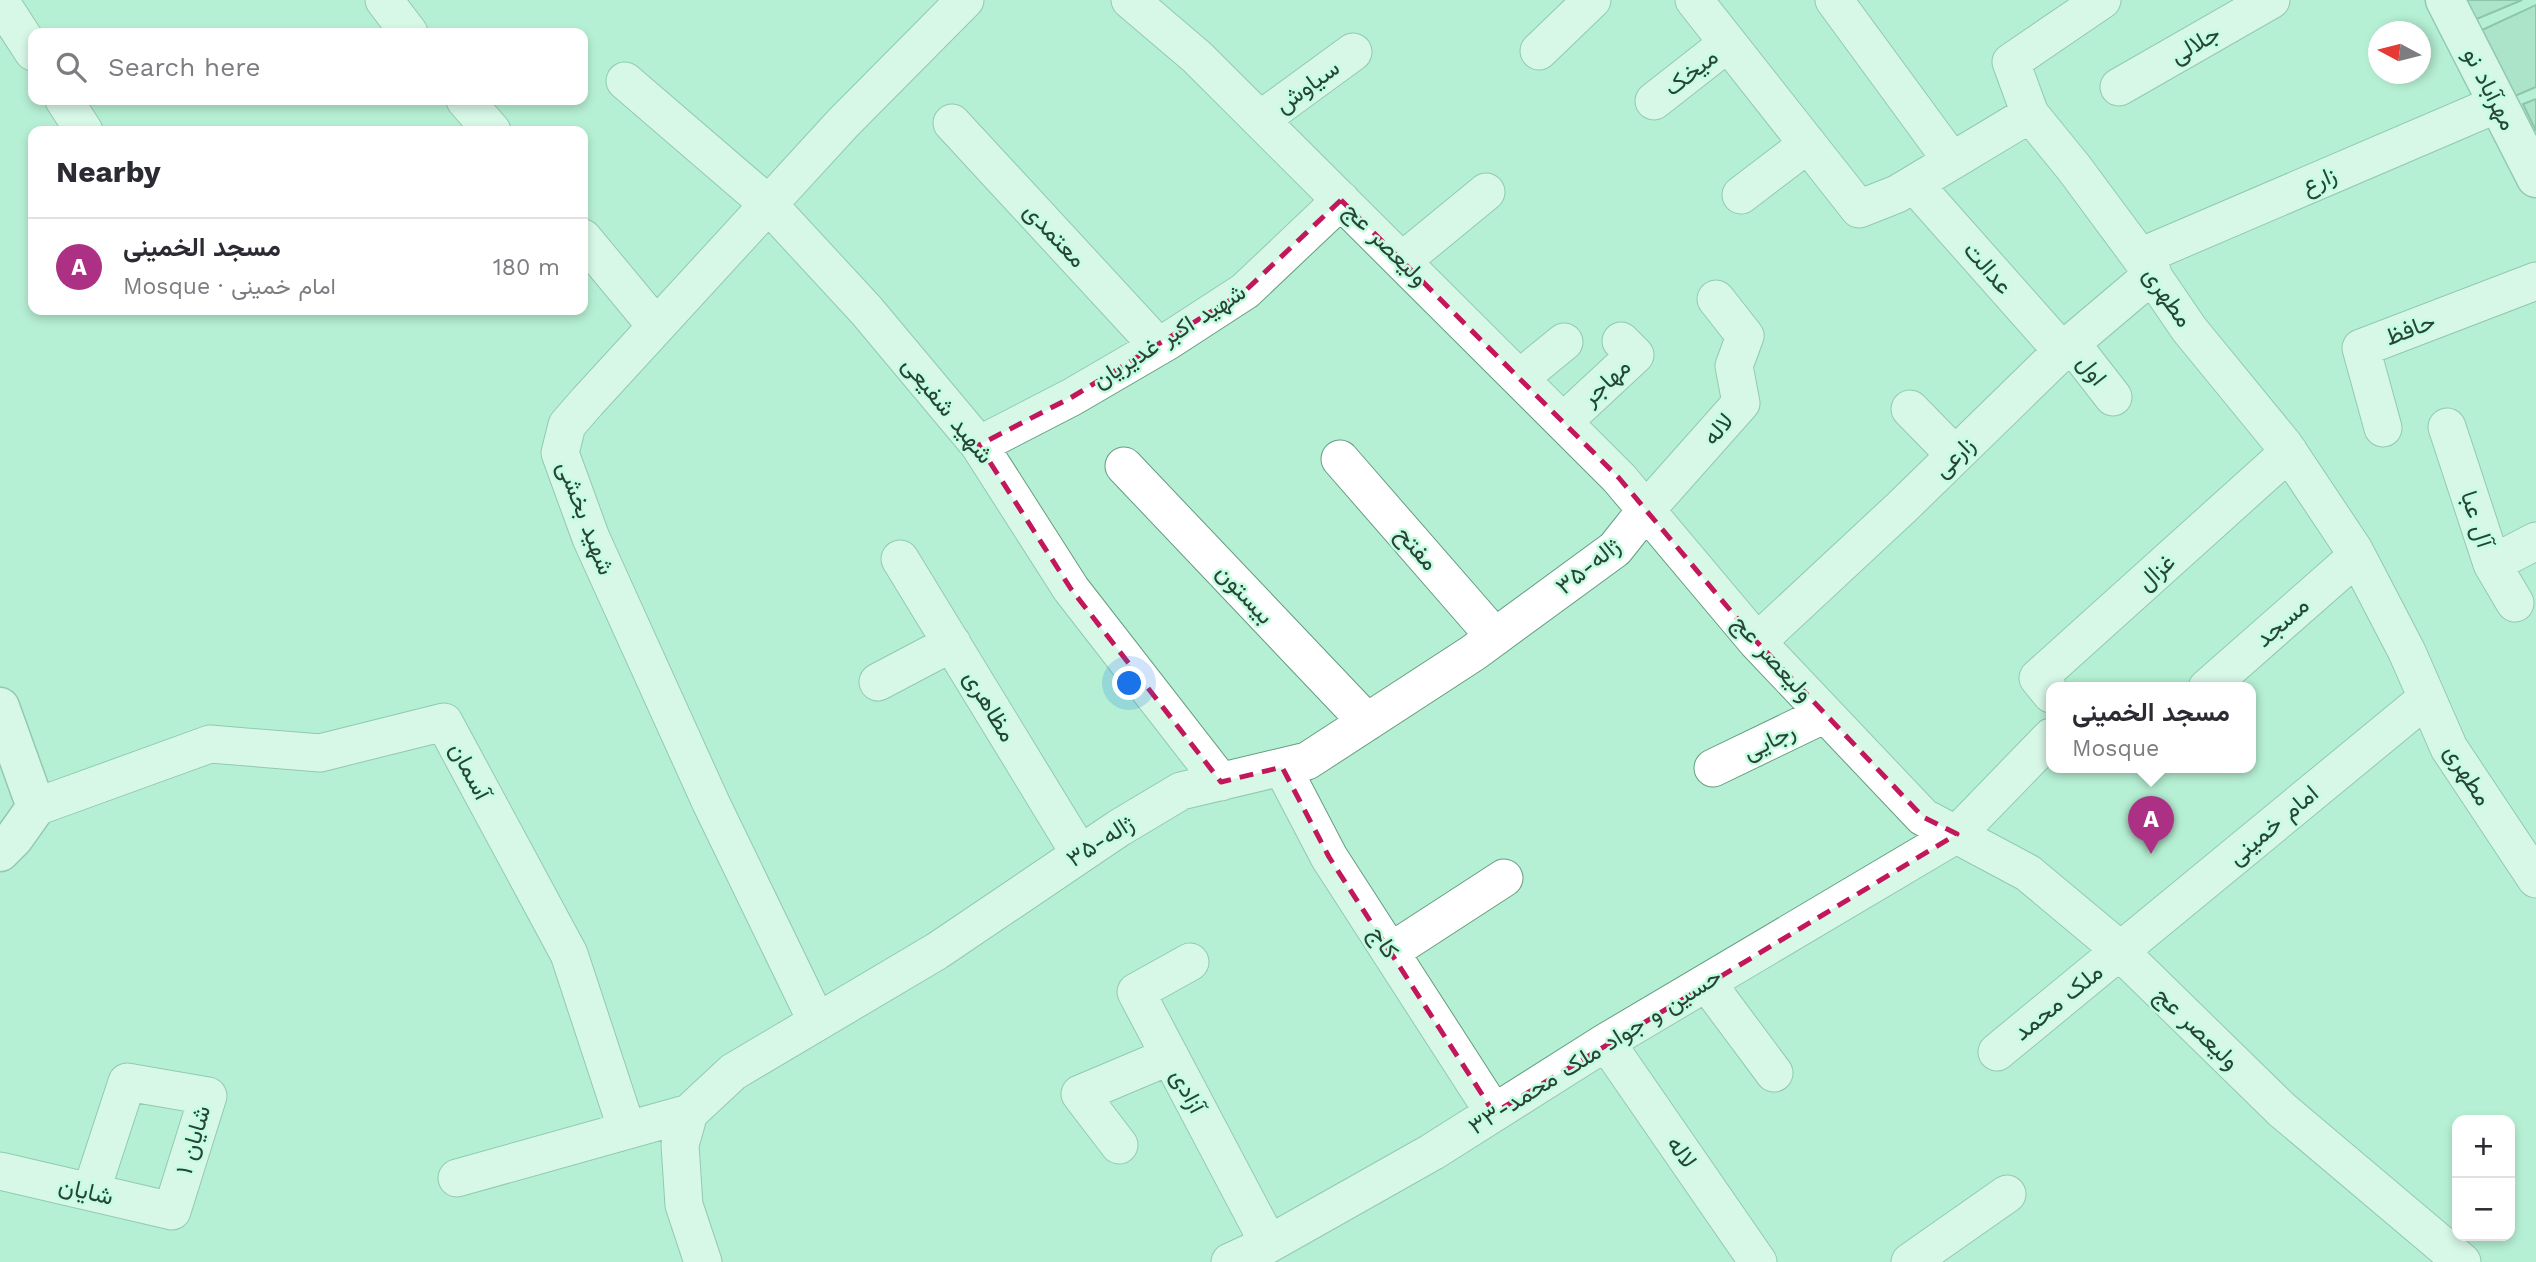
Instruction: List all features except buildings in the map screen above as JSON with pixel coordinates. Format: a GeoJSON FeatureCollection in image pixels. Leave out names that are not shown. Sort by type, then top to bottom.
{"type":"FeatureCollection","features":[{"type":"Feature","properties":{"kind":"street"},"geometry":{"type":"LineString","coordinates":[[384,0],[405,28]]}},
{"type":"Feature","properties":{"kind":"street","name":"شهید بخشی"},"geometry":{"type":"LineString","coordinates":[[817,1022],[711,803],[602,563],[560,453],[567,425],[768,204],[965,0]]}},
{"type":"Feature","properties":{"kind":"street","name":"ولیعصر عج"},"geometry":{"type":"LineString","coordinates":[[1130,0],[1197,57],[1619,478],[1757,642],[1923,817],[2028,873],[2120,952],[2282,1110],[2462,1262]]}},
{"type":"Feature","properties":{"kind":"street"},"geometry":{"type":"LineString","coordinates":[[1539,51],[1592,0]]}},
{"type":"Feature","properties":{"kind":"street"},"geometry":{"type":"LineString","coordinates":[[1694,0],[1859,209],[1897,194],[2030,114]]}},
{"type":"Feature","properties":{"kind":"street"},"geometry":{"type":"LineString","coordinates":[[1834,0],[1952,161]]}},
{"type":"Feature","properties":{"kind":"street","name":"مطهری"},"geometry":{"type":"LineString","coordinates":[[2102,0],[2011,62],[2030,114],[2074,167],[2189,328],[2289,452],[2357,556],[2407,652],[2449,748],[2536,879]]}},
{"type":"Feature","properties":{"kind":"street","name":"جلالی"},"geometry":{"type":"LineString","coordinates":[[2119,87],[2271,0]]}},
{"type":"Feature","properties":{"kind":"street","name":"مهرآباد نو"},"geometry":{"type":"LineString","coordinates":[[2445,0],[2536,178]]}},
{"type":"Feature","properties":{"kind":"street"},"geometry":{"type":"LineString","coordinates":[[0,1],[28,44]]}},
{"type":"Feature","properties":{"kind":"street","name":"میخک"},"geometry":{"type":"LineString","coordinates":[[1654,101],[1728,43]]}},
{"type":"Feature","properties":{"kind":"street","name":"سیاوش"},"geometry":{"type":"LineString","coordinates":[[1261,120],[1353,52]]}},
{"type":"Feature","properties":{"kind":"street","name":"شهید شفیعی"},"geometry":{"type":"LineString","coordinates":[[625,81],[768,204],[866,310],[979,445],[1071,589],[1221,782]]}},
{"type":"Feature","properties":{"kind":"street","name":"زارع"},"geometry":{"type":"LineString","coordinates":[[2146,265],[2497,103]]}},
{"type":"Feature","properties":{"kind":"street"},"geometry":{"type":"LineString","coordinates":[[67,105],[81,126]]}},
{"type":"Feature","properties":{"kind":"street"},"geometry":{"type":"LineString","coordinates":[[469,105],[488,126]]}},
{"type":"Feature","properties":{"kind":"street","name":"معتمدی"},"geometry":{"type":"LineString","coordinates":[[952,123],[1158,346]]}},
{"type":"Feature","properties":{"kind":"street"},"geometry":{"type":"LineString","coordinates":[[1741,195],[1808,144]]}},
{"type":"Feature","properties":{"kind":"street","name":"عدالت"},"geometry":{"type":"LineString","coordinates":[[1914,184],[2066,347]]}},
{"type":"Feature","properties":{"kind":"street"},"geometry":{"type":"LineString","coordinates":[[1402,261],[1486,192]]}},
{"type":"Feature","properties":{"kind":"street","name":"شهید اکبر غدیریان"},"geometry":{"type":"LineString","coordinates":[[979,445],[1072,397],[1245,291],[1341,200]]}},
{"type":"Feature","properties":{"kind":"street"},"geometry":{"type":"LineString","coordinates":[[588,245],[656,326]]}},
{"type":"Feature","properties":{"kind":"street","name":"زارعی"},"geometry":{"type":"LineString","coordinates":[[1757,642],[1955,455],[2146,265]]}},
{"type":"Feature","properties":{"kind":"street","name":"حافظ"},"geometry":{"type":"LineString","coordinates":[[2383,428],[2361,348],[2536,281]]}},
{"type":"Feature","properties":{"kind":"street","name":"لاله"},"geometry":{"type":"LineString","coordinates":[[1646,510],[1741,403],[1734,366],[1745,336],[1716,299]]}},
{"type":"Feature","properties":{"kind":"street","name":"مهاجر"},"geometry":{"type":"LineString","coordinates":[[1563,422],[1635,355],[1621,341]]}},
{"type":"Feature","properties":{"kind":"street"},"geometry":{"type":"LineString","coordinates":[[1520,378],[1564,342]]}},
{"type":"Feature","properties":{"kind":"street","name":"اول"},"geometry":{"type":"LineString","coordinates":[[2066,347],[2113,397]]}},
{"type":"Feature","properties":{"kind":"street"},"geometry":{"type":"LineString","coordinates":[[1910,409],[1955,455]]}},
{"type":"Feature","properties":{"kind":"street","name":"آل عبا"},"geometry":{"type":"LineString","coordinates":[[2446,427],[2492,564],[2536,541]]}},
{"type":"Feature","properties":{"kind":"street","name":"غزال"},"geometry":{"type":"LineString","coordinates":[[2046,688],[2038,678],[2289,452]]}},
{"type":"Feature","properties":{"kind":"street","name":"مفتح"},"geometry":{"type":"LineString","coordinates":[[1340,459],[1495,637]]}},
{"type":"Feature","properties":{"kind":"street","name":"بیستون"},"geometry":{"type":"LineString","coordinates":[[1124,466],[1367,722]]}},
{"type":"Feature","properties":{"kind":"street","name":"۳۵-ژاله"},"geometry":{"type":"LineString","coordinates":[[689,1113],[733,1072],[937,951],[1080,854],[1181,791],[1307,761],[1495,637],[1615,550],[1646,510]]}},
{"type":"Feature","properties":{"kind":"street","name":"مسجد"},"geometry":{"type":"LineString","coordinates":[[2214,682],[2357,556]]}},
{"type":"Feature","properties":{"kind":"street","name":"مظاهری"},"geometry":{"type":"LineString","coordinates":[[900,559],[1080,854]]}},
{"type":"Feature","properties":{"kind":"street"},"geometry":{"type":"LineString","coordinates":[[2492,564],[2515,603]]}},
{"type":"Feature","properties":{"kind":"street"},"geometry":{"type":"LineString","coordinates":[[878,682],[952,643]]}},
{"type":"Feature","properties":{"kind":"street","name":"امام خمینی"},"geometry":{"type":"LineString","coordinates":[[2120,952],[2427,698]]}},
{"type":"Feature","properties":{"kind":"street"},"geometry":{"type":"LineString","coordinates":[[0,707],[36,807],[0,852]]}},
{"type":"Feature","properties":{"kind":"street","name":"رجایی"},"geometry":{"type":"LineString","coordinates":[[1713,768],[1825,714]]}},
{"type":"Feature","properties":{"kind":"street","name":"آسمان"},"geometry":{"type":"LineString","coordinates":[[36,807],[210,744],[320,754],[444,722],[569,954],[627,1130]]}},
{"type":"Feature","properties":{"kind":"street"},"geometry":{"type":"LineString","coordinates":[[1957,834],[2046,742]]}},
{"type":"Feature","properties":{"kind":"street","name":"کاج"},"geometry":{"type":"LineString","coordinates":[[1282,767],[1329,858],[1494,1113]]}},
{"type":"Feature","properties":{"kind":"street","name":"۳۳-حسین و جواد ملک محمد"},"geometry":{"type":"LineString","coordinates":[[1230,1262],[1269,1244],[1432,1152],[1606,1042],[1957,834]]}},
{"type":"Feature","properties":{"kind":"street"},"geometry":{"type":"LineString","coordinates":[[1390,953],[1504,878]]}},
{"type":"Feature","properties":{"kind":"street","name":"ملک محمد"},"geometry":{"type":"LineString","coordinates":[[1997,1052],[2120,952]]}},
{"type":"Feature","properties":{"kind":"street","name":"آزادی"},"geometry":{"type":"LineString","coordinates":[[1189,962],[1136,992],[1269,1244]]}},
{"type":"Feature","properties":{"kind":"street"},"geometry":{"type":"LineString","coordinates":[[1707,982],[1774,1073]]}},
{"type":"Feature","properties":{"kind":"street","name":"لاله"},"geometry":{"type":"LineString","coordinates":[[1606,1042],[1758,1262]]}},
{"type":"Feature","properties":{"kind":"street"},"geometry":{"type":"LineString","coordinates":[[1119,1145],[1080,1094],[1170,1056]]}},
{"type":"Feature","properties":{"kind":"street","name":"شایان ۱"},"geometry":{"type":"LineString","coordinates":[[91,1192],[127,1082],[208,1096],[172,1211]]}},
{"type":"Feature","properties":{"kind":"street"},"geometry":{"type":"LineString","coordinates":[[457,1178],[689,1113]]}},
{"type":"Feature","properties":{"kind":"street"},"geometry":{"type":"LineString","coordinates":[[689,1113],[680,1145],[684,1205],[703,1262]]}},
{"type":"Feature","properties":{"kind":"street","name":"شایان"},"geometry":{"type":"LineString","coordinates":[[0,1171],[172,1211]]}},
{"type":"Feature","properties":{"kind":"street"},"geometry":{"type":"LineString","coordinates":[[1910,1262],[2007,1194]]}},
{"type":"Feature","properties":{"kind":"highlighted area"},"geometry":{"type":"Polygon","coordinates":[[[1341,200],[1619,478],[1757,642],[1923,817],[1957,834],[1494,1113],[1329,857],[1282,767],[1221,782],[1071,589],[979,445],[1072,397],[1245,291],[1341,200]]]}},
{"type":"Feature","properties":{"kind":"place","name":"مسجد الخمینی"},"geometry":{"type":"Point","coordinates":[2151,854]}}]}
